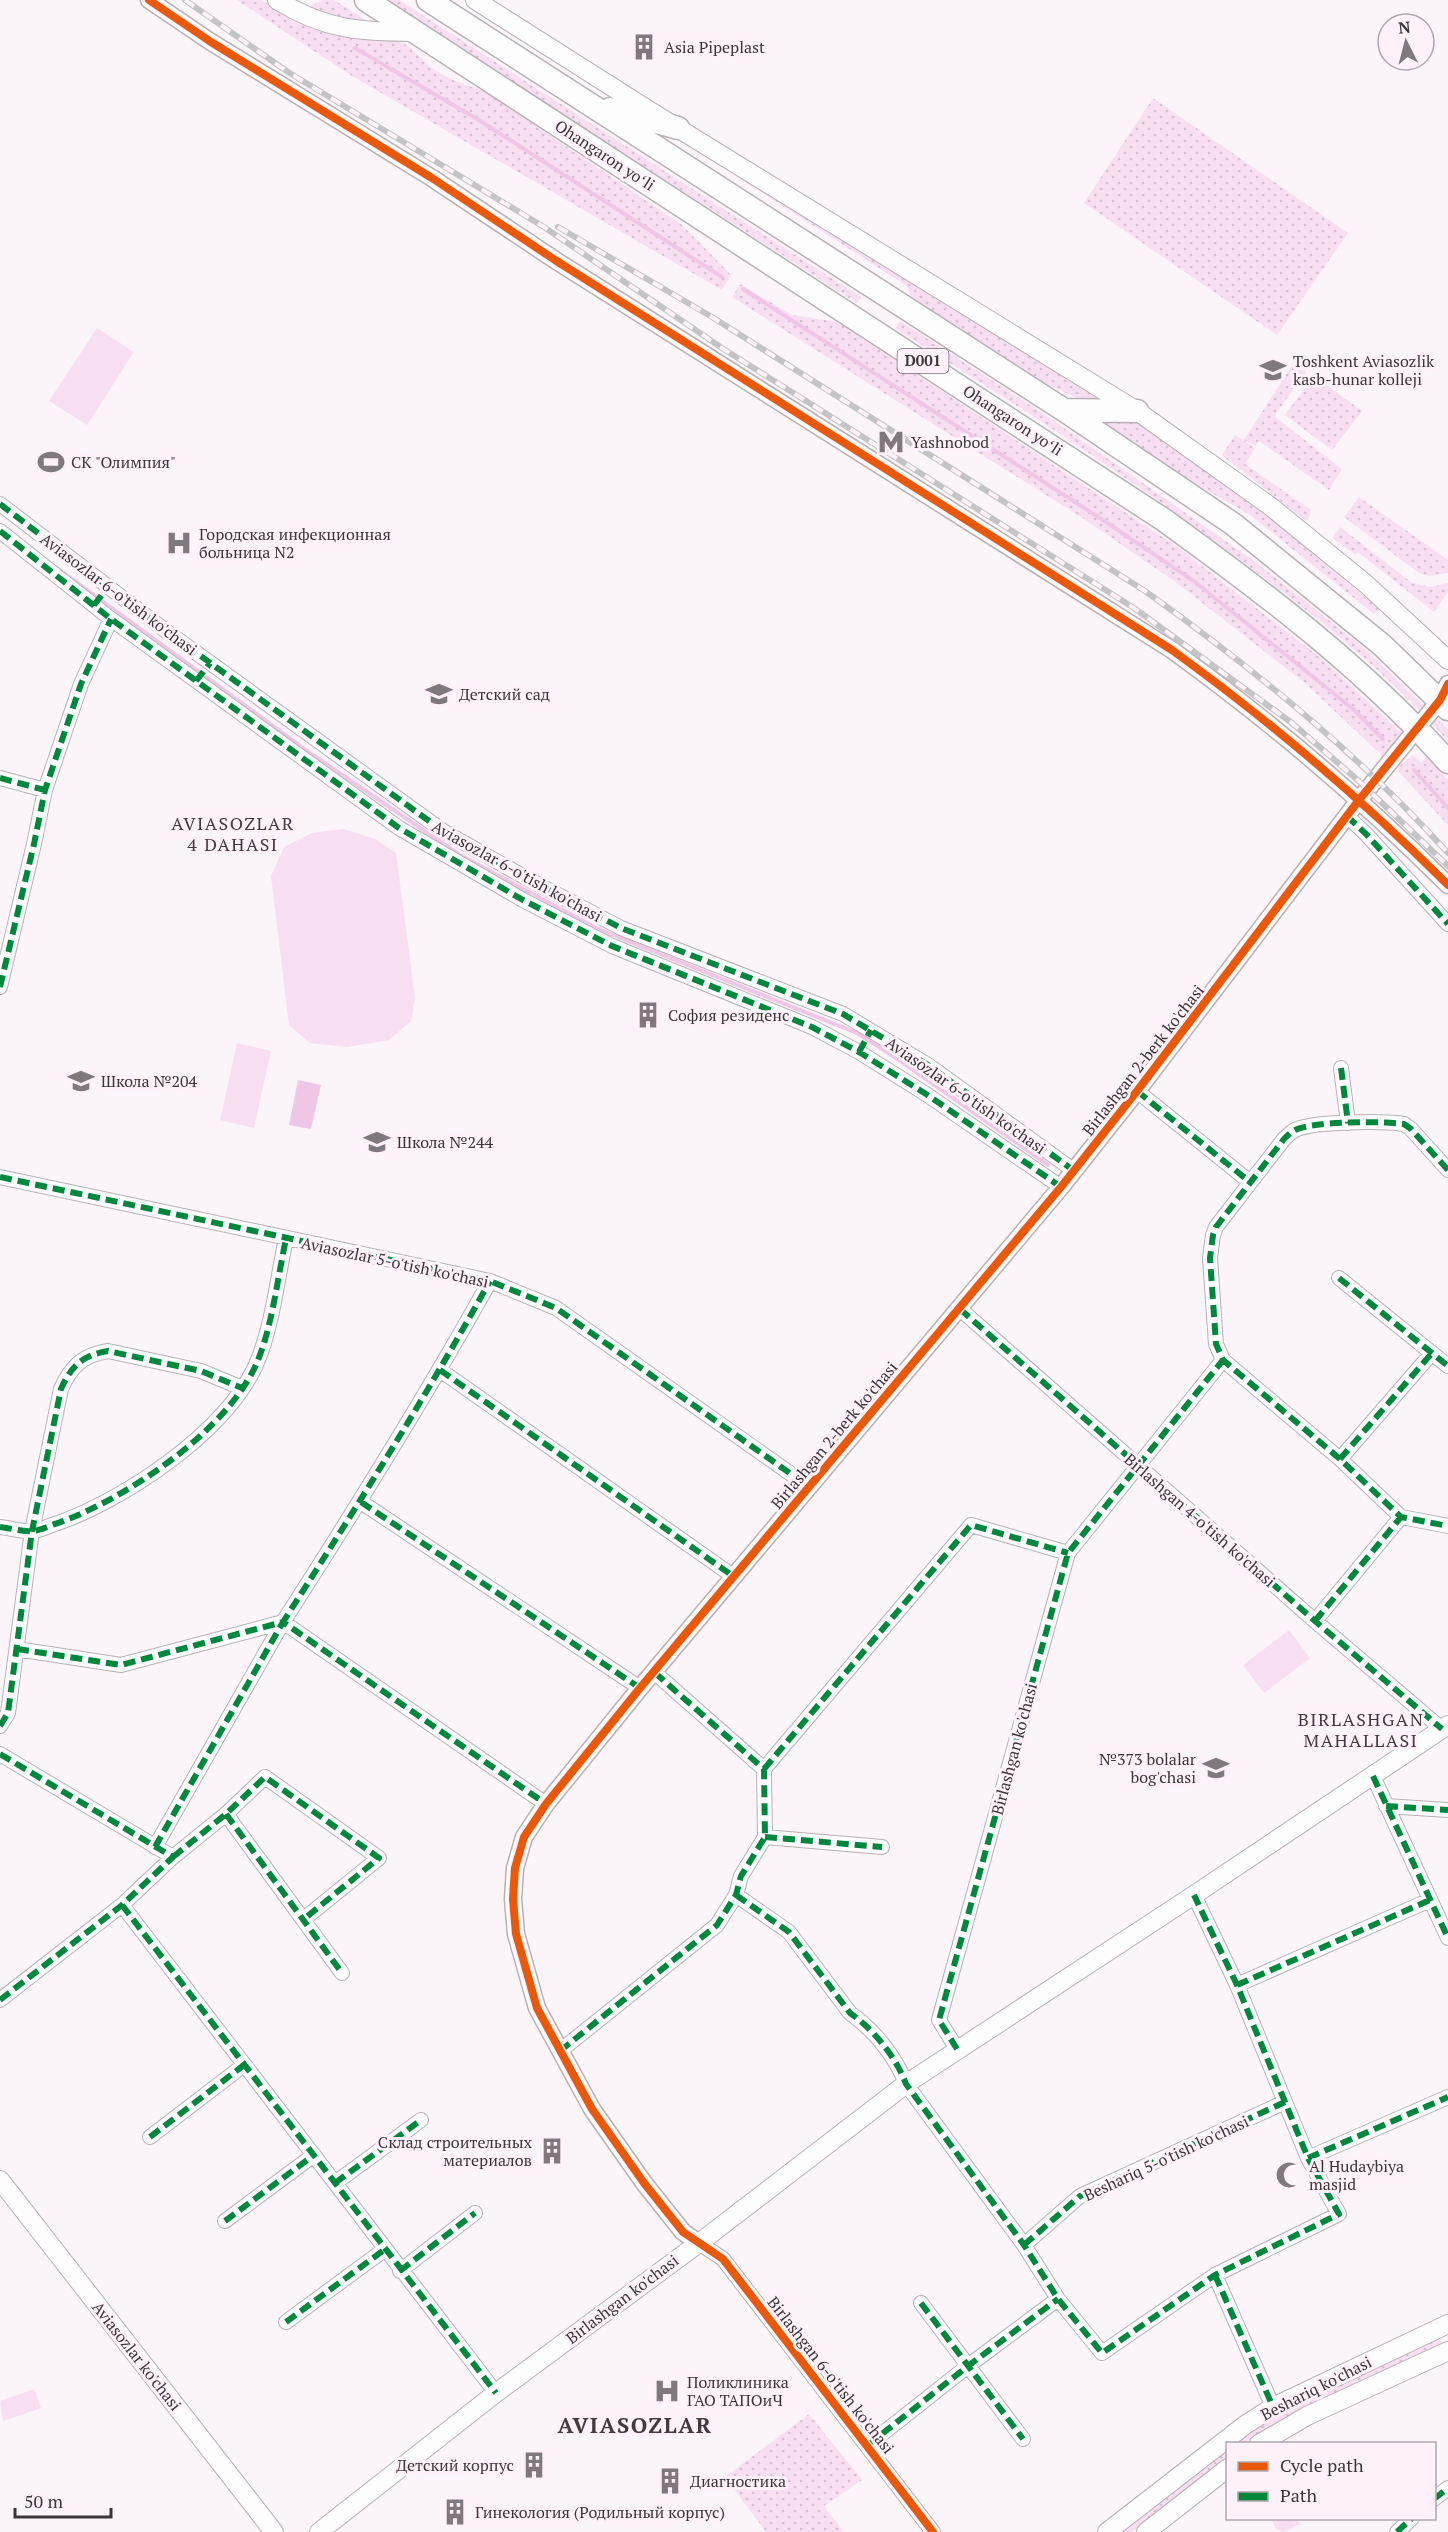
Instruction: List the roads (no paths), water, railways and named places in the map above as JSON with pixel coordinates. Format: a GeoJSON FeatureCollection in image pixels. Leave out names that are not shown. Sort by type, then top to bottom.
{"type":"FeatureCollection","features":[{"type":"Feature","properties":{"kind":"highway","name":"Ohangaron yoʻli"},"geometry":{"type":"LineString","coordinates":[[366,0],[1091,471],[1243,577],[1345,659],[1418,728],[1448,762]]}},
{"type":"Feature","properties":{"kind":"highway","name":"D001"},"geometry":{"type":"LineString","coordinates":[[428,0],[1064,410],[1233,524],[1274,555],[1445,698]]}},
{"type":"Feature","properties":{"kind":"highway"},"geometry":{"type":"LineString","coordinates":[[587,102],[678,128]]}},
{"type":"Feature","properties":{"kind":"highway"},"geometry":{"type":"LineString","coordinates":[[890,340],[880,326],[878,316],[882,307],[893,300]]}},
{"type":"Feature","properties":{"kind":"highway"},"geometry":{"type":"LineString","coordinates":[[1064,410],[1137,411]]}},
{"type":"Feature","properties":{"kind":"main road"},"geometry":{"type":"LineString","coordinates":[[278,0],[302,15],[338,27],[368,32],[416,32]]}},
{"type":"Feature","properties":{"kind":"main road"},"geometry":{"type":"LineString","coordinates":[[476,0],[678,128],[1137,411],[1270,506],[1366,584],[1448,660]]}},
{"type":"Feature","properties":{"kind":"main road","name":"Birlashgan ko'chasi"},"geometry":{"type":"LineString","coordinates":[[319,2532],[496,2394],[699,2243],[906,2084],[1445,1727]]}},
{"type":"Feature","properties":{"kind":"main road","name":"Aviasozlar ko'chasi"},"geometry":{"type":"LineString","coordinates":[[0,2180],[274,2532]]}},
{"type":"Feature","properties":{"kind":"main road","name":"Beshariq ko'chasi"},"geometry":{"type":"LineString","coordinates":[[1107,2532],[1245,2425],[1272,2407],[1448,2324]]}},
{"type":"Feature","properties":{"kind":"main road","name":"Beshariq ko'chasi"},"geometry":{"type":"LineString","coordinates":[[1262,2442],[1307,2416],[1448,2351]]}},
{"type":"Feature","properties":{"kind":"main road"},"geometry":{"type":"LineString","coordinates":[[1146,2532],[1226,2469]]}},
{"type":"Feature","properties":{"kind":"street"},"geometry":{"type":"LineString","coordinates":[[149,0],[211,42],[432,178],[555,260],[1172,650],[1235,697],[1359,800],[1448,885]]}},
{"type":"Feature","properties":{"kind":"street","name":"Aviasozlar 6-o'tish ko'chasi"},"geometry":{"type":"LineString","coordinates":[[0,504],[106,589],[202,673],[399,828],[621,928],[843,1014],[866,1040],[926,1094],[1060,1187]]}},
{"type":"Feature","properties":{"kind":"street","name":"Aviasozlar 6-o'tish ko'chasi"},"geometry":{"type":"LineString","coordinates":[[0,531],[95,604],[111,619],[202,673],[415,813],[470,860],[612,946],[812,1027],[866,1040],[928,1065],[1073,1170]]}},
{"type":"Feature","properties":{"kind":"street"},"geometry":{"type":"LineString","coordinates":[[95,604],[106,589]]}},
{"type":"Feature","properties":{"kind":"street"},"geometry":{"type":"LineString","coordinates":[[0,987],[45,789],[81,684],[111,619]]}},
{"type":"Feature","properties":{"kind":"street","name":"Birlashgan 2-berk ko'chasi"},"geometry":{"type":"LineString","coordinates":[[699,2243],[683,2232],[644,2183],[592,2109],[534,1998],[516,1934],[513,1899],[514,1868],[524,1837],[546,1804],[640,1688],[1060,1187],[1137,1091],[1359,800],[1445,698]]}},
{"type":"Feature","properties":{"kind":"street"},"geometry":{"type":"LineString","coordinates":[[0,778],[45,789]]}},
{"type":"Feature","properties":{"kind":"street"},"geometry":{"type":"LineString","coordinates":[[1347,816],[1448,924]]}},
{"type":"Feature","properties":{"kind":"street"},"geometry":{"type":"LineString","coordinates":[[1341,1068],[1348,1123]]}},
{"type":"Feature","properties":{"kind":"street"},"geometry":{"type":"LineString","coordinates":[[1137,1091],[1250,1182]]}},
{"type":"Feature","properties":{"kind":"street"},"geometry":{"type":"LineString","coordinates":[[1448,1170],[1412,1129],[1404,1124],[1348,1123],[1293,1130],[1216,1227],[1211,1242],[1216,1344],[1223,1360],[1340,1459],[1401,1517],[1448,1526]]}},
{"type":"Feature","properties":{"kind":"street","name":"Aviasozlar 5-o'tish ko'chasi"},"geometry":{"type":"LineString","coordinates":[[0,1177],[490,1281],[556,1308],[808,1486]]}},
{"type":"Feature","properties":{"kind":"street"},"geometry":{"type":"LineString","coordinates":[[0,1527],[32,1532],[83,1514],[150,1476],[192,1443],[228,1406],[254,1369],[262,1348],[286,1239]]}},
{"type":"Feature","properties":{"kind":"street"},"geometry":{"type":"LineString","coordinates":[[1340,1278],[1448,1366]]}},
{"type":"Feature","properties":{"kind":"street"},"geometry":{"type":"LineString","coordinates":[[155,1846],[283,1622],[361,1502],[490,1281]]}},
{"type":"Feature","properties":{"kind":"street","name":"Birlashgan 4-o'tish ko'chasi"},"geometry":{"type":"LineString","coordinates":[[960,1309],[1315,1621],[1445,1727]]}},
{"type":"Feature","properties":{"kind":"street"},"geometry":{"type":"LineString","coordinates":[[0,1726],[8,1713],[32,1532],[61,1389],[67,1373],[79,1361],[93,1353],[108,1351],[201,1371],[242,1388]]}},
{"type":"Feature","properties":{"kind":"street"},"geometry":{"type":"LineString","coordinates":[[1340,1459],[1432,1353]]}},
{"type":"Feature","properties":{"kind":"street","name":"Birlashgan ko'chasi"},"geometry":{"type":"LineString","coordinates":[[957,2049],[939,2020],[1068,1553],[1223,1360]]}},
{"type":"Feature","properties":{"kind":"street"},"geometry":{"type":"LineString","coordinates":[[440,1370],[733,1576]]}},
{"type":"Feature","properties":{"kind":"street"},"geometry":{"type":"LineString","coordinates":[[361,1502],[640,1688]]}},
{"type":"Feature","properties":{"kind":"street"},"geometry":{"type":"LineString","coordinates":[[1315,1621],[1401,1517]]}},
{"type":"Feature","properties":{"kind":"street"},"geometry":{"type":"LineString","coordinates":[[560,2051],[717,1925],[736,1895],[741,1876],[765,1837],[764,1769],[971,1525],[1068,1553]]}},
{"type":"Feature","properties":{"kind":"street"},"geometry":{"type":"LineString","coordinates":[[17,1650],[121,1665],[283,1622],[546,1804]]}},
{"type":"Feature","properties":{"kind":"street"},"geometry":{"type":"LineString","coordinates":[[654,1672],[764,1769]]}},
{"type":"Feature","properties":{"kind":"street"},"geometry":{"type":"LineString","coordinates":[[0,1754],[173,1857]]}},
{"type":"Feature","properties":{"kind":"street"},"geometry":{"type":"LineString","coordinates":[[1373,1776],[1448,1938]]}},
{"type":"Feature","properties":{"kind":"street"},"geometry":{"type":"LineString","coordinates":[[0,2000],[122,1905],[265,1777],[379,1858],[304,1919]]}},
{"type":"Feature","properties":{"kind":"street"},"geometry":{"type":"LineString","coordinates":[[1386,1806],[1448,1810]]}},
{"type":"Feature","properties":{"kind":"street"},"geometry":{"type":"LineString","coordinates":[[226,1814],[342,1973]]}},
{"type":"Feature","properties":{"kind":"street"},"geometry":{"type":"LineString","coordinates":[[765,1837],[882,1847]]}},
{"type":"Feature","properties":{"kind":"street"},"geometry":{"type":"LineString","coordinates":[[736,1895],[789,1932],[850,2013],[862,2022],[899,2065],[906,2084],[1024,2245],[1058,2299],[1102,2353],[1215,2275],[1339,2214],[1308,2158],[1237,1985],[1194,1895]]}},
{"type":"Feature","properties":{"kind":"street"},"geometry":{"type":"LineString","coordinates":[[1237,1985],[1430,1900]]}},
{"type":"Feature","properties":{"kind":"street"},"geometry":{"type":"LineString","coordinates":[[122,1905],[496,2394]]}},
{"type":"Feature","properties":{"kind":"street"},"geometry":{"type":"LineString","coordinates":[[150,2137],[244,2065]]}},
{"type":"Feature","properties":{"kind":"street"},"geometry":{"type":"LineString","coordinates":[[1308,2158],[1448,2097]]}},
{"type":"Feature","properties":{"kind":"street","name":"Beshariq 5-o'tish ko'chasi"},"geometry":{"type":"LineString","coordinates":[[1024,2245],[1080,2196],[1285,2102]]}},
{"type":"Feature","properties":{"kind":"street"},"geometry":{"type":"LineString","coordinates":[[335,2183],[422,2120]]}},
{"type":"Feature","properties":{"kind":"street"},"geometry":{"type":"LineString","coordinates":[[225,2221],[314,2155]]}},
{"type":"Feature","properties":{"kind":"street"},"geometry":{"type":"LineString","coordinates":[[400,2271],[475,2212]]}},
{"type":"Feature","properties":{"kind":"street","name":"Birlashgan 6-o'tish ko'chasi"},"geometry":{"type":"LineString","coordinates":[[699,2243],[723,2259],[933,2532]]}},
{"type":"Feature","properties":{"kind":"street"},"geometry":{"type":"LineString","coordinates":[[286,2322],[384,2250]]}},
{"type":"Feature","properties":{"kind":"street"},"geometry":{"type":"LineString","coordinates":[[1215,2275],[1272,2407]]}},
{"type":"Feature","properties":{"kind":"street"},"geometry":{"type":"LineString","coordinates":[[868,2445],[1058,2299]]}},
{"type":"Feature","properties":{"kind":"street"},"geometry":{"type":"LineString","coordinates":[[921,2303],[1023,2439]]}},
{"type":"Feature","properties":{"kind":"street"},"geometry":{"type":"LineString","coordinates":[[1436,2497],[1448,2488]]}},
{"type":"Feature","properties":{"kind":"street"},"geometry":{"type":"LineString","coordinates":[[1397,2532],[1410,2520]]}},
{"type":"Feature","properties":{"kind":"waterway"},"geometry":{"type":"LineString","coordinates":[[355,48],[479,120],[722,277]]}},
{"type":"Feature","properties":{"kind":"waterway"},"geometry":{"type":"LineString","coordinates":[[743,289],[1103,520],[1195,582],[1353,709],[1383,739]]}},
{"type":"Feature","properties":{"kind":"waterway"},"geometry":{"type":"LineString","coordinates":[[57,568],[310,753],[460,855],[598,929],[857,1033],[895,1057],[1048,1165]]}},
{"type":"Feature","properties":{"kind":"waterway"},"geometry":{"type":"LineString","coordinates":[[1414,770],[1448,808]]}},
{"type":"Feature","properties":{"kind":"railway"},"geometry":{"type":"LineString","coordinates":[[185,0],[288,72],[544,227],[722,348],[1134,608],[1292,723],[1360,782],[1448,866]]}},
{"type":"Feature","properties":{"kind":"railway"},"geometry":{"type":"LineString","coordinates":[[558,227],[712,317],[1145,591],[1225,650],[1304,714],[1378,781],[1448,853]]}},
{"type":"Feature","properties":{"kind":"place","name":"Asia Pipeplast"},"geometry":{"type":"Point","coordinates":[644,47]}},
{"type":"Feature","properties":{"kind":"place","name":"Toshkent Aviasozlik kasb-hunar kolleji"},"geometry":{"type":"Point","coordinates":[1273,370]}},
{"type":"Feature","properties":{"kind":"place","name":"Yashnobod"},"geometry":{"type":"Point","coordinates":[891,442]}},
{"type":"Feature","properties":{"kind":"place","name":"СК \"Олимпия\""},"geometry":{"type":"Point","coordinates":[51,462]}},
{"type":"Feature","properties":{"kind":"place","name":"Городская инфекционная больница N2"},"geometry":{"type":"Point","coordinates":[179,543]}},
{"type":"Feature","properties":{"kind":"place","name":"Детский сад"},"geometry":{"type":"Point","coordinates":[439,694]}},
{"type":"Feature","properties":{"kind":"place","name":"София резиденс"},"geometry":{"type":"Point","coordinates":[648,1015]}},
{"type":"Feature","properties":{"kind":"place","name":"Школа №204"},"geometry":{"type":"Point","coordinates":[81,1081]}},
{"type":"Feature","properties":{"kind":"place","name":"Школа №244"},"geometry":{"type":"Point","coordinates":[377,1142]}},
{"type":"Feature","properties":{"kind":"place","name":"№373 bolalar bog'chasi"},"geometry":{"type":"Point","coordinates":[1216,1768]}},
{"type":"Feature","properties":{"kind":"place","name":"Склад строительных материалов"},"geometry":{"type":"Point","coordinates":[552,2151]}},
{"type":"Feature","properties":{"kind":"place","name":"Al Hudaybiya masjid"},"geometry":{"type":"Point","coordinates":[1289,2175]}},
{"type":"Feature","properties":{"kind":"place","name":"Поликлиника ГАО ТАПОиЧ"},"geometry":{"type":"Point","coordinates":[667,2391]}},
{"type":"Feature","properties":{"kind":"place","name":"Детский корпус"},"geometry":{"type":"Point","coordinates":[534,2465]}},
{"type":"Feature","properties":{"kind":"place","name":"Диагностика"},"geometry":{"type":"Point","coordinates":[670,2481]}},
{"type":"Feature","properties":{"kind":"place","name":"Гинекология (Родильный корпус)"},"geometry":{"type":"Point","coordinates":[455,2512]}},
{"type":"Feature","properties":{"kind":"district","name":"AVIASOZLAR 4 DAHASI"},"geometry":{"type":"Point","coordinates":[233,834]}},
{"type":"Feature","properties":{"kind":"district","name":"BIRLASHGAN MAHALLASI"},"geometry":{"type":"Point","coordinates":[1361,1730]}},
{"type":"Feature","properties":{"kind":"district","name":"AVIASOZLAR"},"geometry":{"type":"Point","coordinates":[635,2425]}}]}
